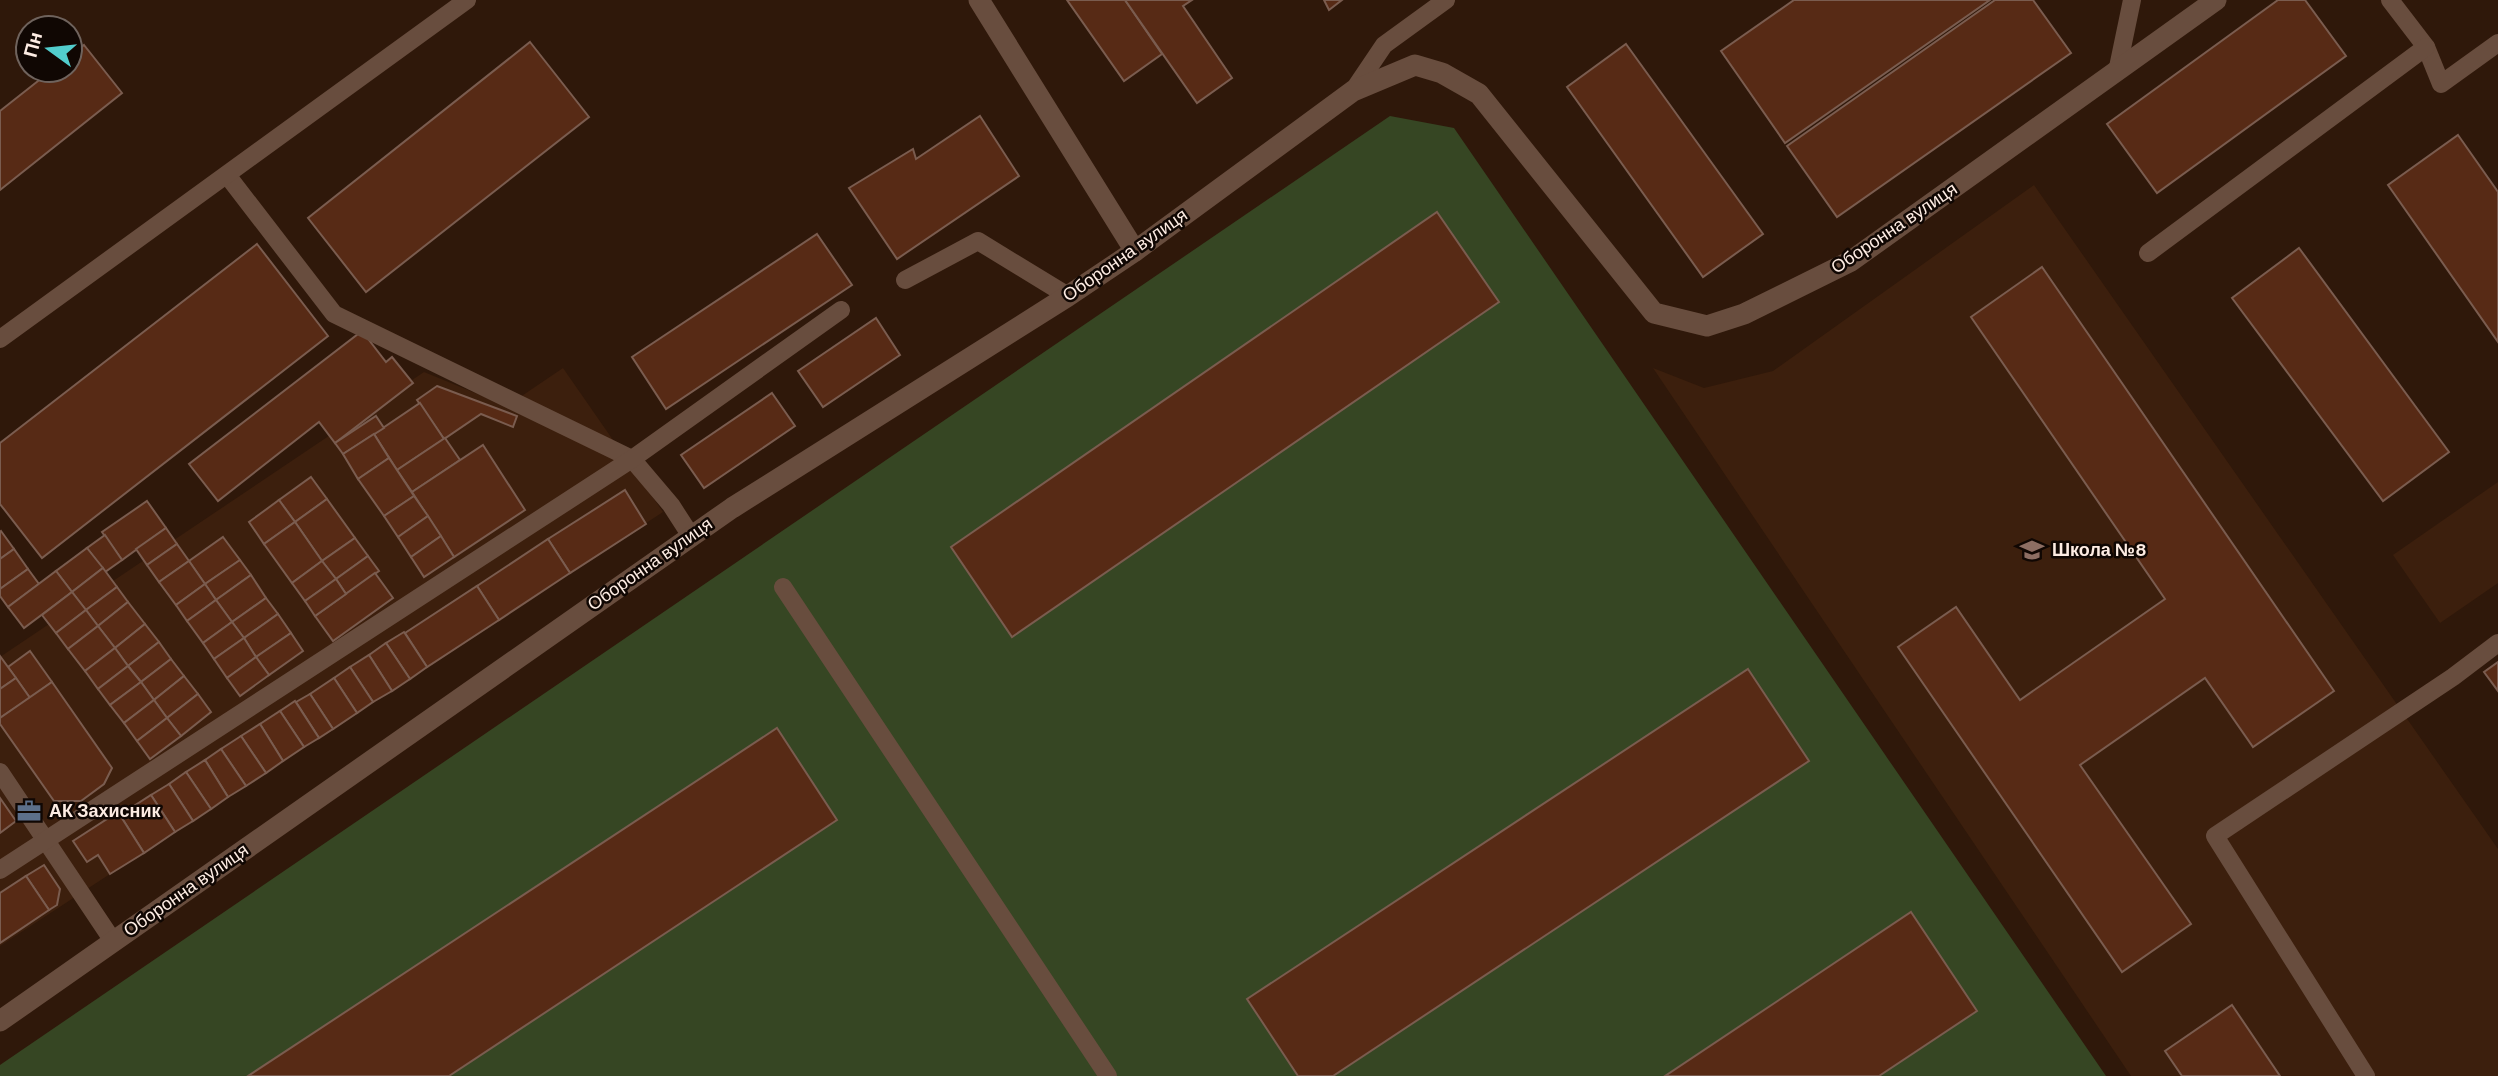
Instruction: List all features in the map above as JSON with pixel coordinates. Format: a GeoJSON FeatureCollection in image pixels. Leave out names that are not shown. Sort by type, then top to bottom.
{"type":"FeatureCollection","features":[{"type":"Feature","properties":{"kind":"street"},"geometry":{"type":"LineString","coordinates":[[979,0],[1135,251]]}},
{"type":"Feature","properties":{"kind":"street","name":"Оборонна вулиця"},"geometry":{"type":"LineString","coordinates":[[0,1021],[691,536],[1135,251],[1353,91],[1415,65],[1442,73],[1479,94],[1654,313],[1707,326],[1744,314],[1850,261],[2216,0]]}},
{"type":"Feature","properties":{"kind":"lane"},"geometry":{"type":"LineString","coordinates":[[0,339],[467,0]]}},
{"type":"Feature","properties":{"kind":"lane"},"geometry":{"type":"LineString","coordinates":[[1353,91],[1384,45],[1446,0]]}},
{"type":"Feature","properties":{"kind":"lane"},"geometry":{"type":"LineString","coordinates":[[2116,72],[2132,0]]}},
{"type":"Feature","properties":{"kind":"lane"},"geometry":{"type":"LineString","coordinates":[[2390,0],[2426,47],[2441,84],[2498,43]]}},
{"type":"Feature","properties":{"kind":"lane"},"geometry":{"type":"LineString","coordinates":[[2148,253],[2426,47]]}},
{"type":"Feature","properties":{"kind":"lane"},"geometry":{"type":"LineString","coordinates":[[227,174],[334,314],[632,459],[671,505],[691,536]]}},
{"type":"Feature","properties":{"kind":"lane"},"geometry":{"type":"LineString","coordinates":[[905,280],[978,241],[1068,296]]}},
{"type":"Feature","properties":{"kind":"lane"},"geometry":{"type":"LineString","coordinates":[[0,870],[632,459],[841,310]]}},
{"type":"Feature","properties":{"kind":"lane"},"geometry":{"type":"LineString","coordinates":[[783,587],[1108,1076]]}},
{"type":"Feature","properties":{"kind":"lane"},"geometry":{"type":"LineString","coordinates":[[2366,1076],[2215,836],[2453,677],[2498,643]]}},
{"type":"Feature","properties":{"kind":"lane"},"geometry":{"type":"LineString","coordinates":[[0,772],[113,941]]}},
{"type":"Feature","properties":{"kind":"shaded area","name":"Школа №8"},"geometry":{"type":"Polygon","coordinates":[[[2034,185],[2498,849],[2498,1076],[2131,1076],[1653,368],[1704,388],[1773,371],[2034,185]]]}},
{"type":"Feature","properties":{"kind":"shaded area"},"geometry":{"type":"Polygon","coordinates":[[[563,368],[663,512],[0,946],[0,657],[424,372],[507,406],[563,368]]]}},
{"type":"Feature","properties":{"kind":"shaded area"},"geometry":{"type":"Polygon","coordinates":[[[2498,482],[2498,583],[2440,623],[2393,555],[2498,482]]]}},
{"type":"Feature","properties":{"kind":"green space"},"geometry":{"type":"Polygon","coordinates":[[[1390,116],[1454,128],[2106,1076],[0,1076],[0,1065],[1390,116]]]}},
{"type":"Feature","properties":{"kind":"building"},"geometry":{"type":"Polygon","coordinates":[[[1067,0],[1125,0],[1162,54],[1124,81],[1067,0]]]}},
{"type":"Feature","properties":{"kind":"building"},"geometry":{"type":"Polygon","coordinates":[[[1125,0],[1192,0],[1183,6],[1232,78],[1197,103],[1125,0]]]}},
{"type":"Feature","properties":{"kind":"building"},"geometry":{"type":"Polygon","coordinates":[[[1324,0],[1342,0],[1329,10],[1324,0]]]}},
{"type":"Feature","properties":{"kind":"building"},"geometry":{"type":"Polygon","coordinates":[[[1794,0],[1990,0],[1785,143],[1721,51],[1794,0]]]}},
{"type":"Feature","properties":{"kind":"building"},"geometry":{"type":"Polygon","coordinates":[[[1995,0],[2033,0],[2071,53],[1837,217],[1787,146],[1995,0]]]}},
{"type":"Feature","properties":{"kind":"building"},"geometry":{"type":"Polygon","coordinates":[[[2278,0],[2305,0],[2346,56],[2157,193],[2107,124],[2278,0]]]}},
{"type":"Feature","properties":{"kind":"building"},"geometry":{"type":"Polygon","coordinates":[[[530,42],[589,117],[366,292],[308,218],[530,42]]]}},
{"type":"Feature","properties":{"kind":"building"},"geometry":{"type":"Polygon","coordinates":[[[1626,44],[1763,234],[1703,277],[1567,87],[1626,44]]]}},
{"type":"Feature","properties":{"kind":"building"},"geometry":{"type":"Polygon","coordinates":[[[84,45],[122,93],[0,190],[0,111],[34,84],[84,84],[84,45]]]}},
{"type":"Feature","properties":{"kind":"building"},"geometry":{"type":"Polygon","coordinates":[[[980,116],[1019,176],[897,259],[849,188],[913,149],[916,159],[980,116]]]}},
{"type":"Feature","properties":{"kind":"building"},"geometry":{"type":"Polygon","coordinates":[[[2458,135],[2498,192],[2498,342],[2388,185],[2458,135]]]}},
{"type":"Feature","properties":{"kind":"building"},"geometry":{"type":"Polygon","coordinates":[[[1437,212],[1499,302],[1012,637],[951,547],[1437,212]]]}},
{"type":"Feature","properties":{"kind":"building"},"geometry":{"type":"Polygon","coordinates":[[[817,234],[852,285],[666,409],[632,357],[817,234]]]}},
{"type":"Feature","properties":{"kind":"building"},"geometry":{"type":"Polygon","coordinates":[[[257,244],[328,336],[42,558],[0,504],[0,443],[257,244]]]}},
{"type":"Feature","properties":{"kind":"building"},"geometry":{"type":"Polygon","coordinates":[[[2299,248],[2449,452],[2383,501],[2232,298],[2299,248]]]}},
{"type":"Feature","properties":{"kind":"building"},"geometry":{"type":"Polygon","coordinates":[[[2042,267],[2334,691],[2253,747],[2205,678],[2080,765],[2191,924],[2122,972],[1898,647],[1956,607],[2020,700],[2165,599],[1971,317],[2042,267]]]}},
{"type":"Feature","properties":{"kind":"building"},"geometry":{"type":"Polygon","coordinates":[[[876,318],[900,355],[823,407],[798,371],[876,318]]]}},
{"type":"Feature","properties":{"kind":"building"},"geometry":{"type":"Polygon","coordinates":[[[362,331],[386,362],[392,357],[413,383],[335,443],[319,422],[218,501],[189,464],[362,331]]]}},
{"type":"Feature","properties":{"kind":"building"},"geometry":{"type":"Polygon","coordinates":[[[437,386],[517,416],[513,427],[481,414],[444,439],[417,400],[437,386]]]}},
{"type":"Feature","properties":{"kind":"building"},"geometry":{"type":"Polygon","coordinates":[[[772,393],[795,426],[704,488],[681,455],[772,393]]]}},
{"type":"Feature","properties":{"kind":"building"},"geometry":{"type":"Polygon","coordinates":[[[420,403],[444,439],[397,470],[374,434],[420,403]]]}},
{"type":"Feature","properties":{"kind":"building"},"geometry":{"type":"Polygon","coordinates":[[[376,416],[384,428],[343,454],[335,443],[376,416]]]}},
{"type":"Feature","properties":{"kind":"building"},"geometry":{"type":"Polygon","coordinates":[[[374,434],[389,458],[358,479],[343,454],[374,434]]]}},
{"type":"Feature","properties":{"kind":"building"},"geometry":{"type":"Polygon","coordinates":[[[445,438],[460,460],[412,492],[397,470],[445,438]]]}},
{"type":"Feature","properties":{"kind":"building"},"geometry":{"type":"Polygon","coordinates":[[[483,445],[525,510],[454,557],[412,492],[483,445]]]}},
{"type":"Feature","properties":{"kind":"building"},"geometry":{"type":"Polygon","coordinates":[[[389,458],[414,496],[384,516],[358,479],[389,458]]]}},
{"type":"Feature","properties":{"kind":"building"},"geometry":{"type":"Polygon","coordinates":[[[311,477],[327,499],[295,522],[279,500],[311,477]]]}},
{"type":"Feature","properties":{"kind":"building"},"geometry":{"type":"Polygon","coordinates":[[[625,490],[646,524],[570,573],[548,539],[625,490]]]}},
{"type":"Feature","properties":{"kind":"building"},"geometry":{"type":"Polygon","coordinates":[[[414,496],[428,516],[398,537],[384,516],[414,496]]]}},
{"type":"Feature","properties":{"kind":"building"},"geometry":{"type":"Polygon","coordinates":[[[327,499],[355,538],[322,561],[295,522],[327,499]]]}},
{"type":"Feature","properties":{"kind":"building"},"geometry":{"type":"Polygon","coordinates":[[[279,500],[295,522],[264,544],[249,522],[279,500]]]}},
{"type":"Feature","properties":{"kind":"building"},"geometry":{"type":"Polygon","coordinates":[[[147,501],[166,528],[122,560],[102,532],[147,501]]]}},
{"type":"Feature","properties":{"kind":"building"},"geometry":{"type":"Polygon","coordinates":[[[428,516],[441,536],[411,557],[398,537],[428,516]]]}},
{"type":"Feature","properties":{"kind":"building"},"geometry":{"type":"Polygon","coordinates":[[[295,522],[322,561],[292,583],[264,544],[295,522]]]}},
{"type":"Feature","properties":{"kind":"building"},"geometry":{"type":"Polygon","coordinates":[[[166,528],[177,544],[147,565],[136,549],[166,528]]]}},
{"type":"Feature","properties":{"kind":"building"},"geometry":{"type":"Polygon","coordinates":[[[0,532],[14,549],[0,559],[0,532]]]}},
{"type":"Feature","properties":{"kind":"building"},"geometry":{"type":"Polygon","coordinates":[[[105,535],[122,560],[105,572],[87,548],[105,535]]]}},
{"type":"Feature","properties":{"kind":"building"},"geometry":{"type":"Polygon","coordinates":[[[441,536],[454,557],[424,577],[411,557],[441,536]]]}},
{"type":"Feature","properties":{"kind":"building"},"geometry":{"type":"Polygon","coordinates":[[[223,537],[240,560],[205,584],[189,561],[223,537]]]}},
{"type":"Feature","properties":{"kind":"building"},"geometry":{"type":"Polygon","coordinates":[[[355,538],[368,556],[336,579],[322,561],[355,538]]]}},
{"type":"Feature","properties":{"kind":"building"},"geometry":{"type":"Polygon","coordinates":[[[548,539],[570,573],[499,620],[477,586],[548,539]]]}},
{"type":"Feature","properties":{"kind":"building"},"geometry":{"type":"Polygon","coordinates":[[[177,544],[189,561],[159,582],[147,565],[177,544]]]}},
{"type":"Feature","properties":{"kind":"building"},"geometry":{"type":"Polygon","coordinates":[[[87,548],[103,568],[72,592],[56,571],[87,548]]]}},
{"type":"Feature","properties":{"kind":"building"},"geometry":{"type":"Polygon","coordinates":[[[14,549],[28,569],[0,589],[0,559],[14,549]]]}},
{"type":"Feature","properties":{"kind":"building"},"geometry":{"type":"Polygon","coordinates":[[[368,556],[379,571],[346,594],[336,579],[368,556]]]}},
{"type":"Feature","properties":{"kind":"building"},"geometry":{"type":"Polygon","coordinates":[[[240,560],[251,575],[216,600],[205,584],[240,560]]]}},
{"type":"Feature","properties":{"kind":"building"},"geometry":{"type":"Polygon","coordinates":[[[189,561],[205,584],[176,605],[159,582],[189,561]]]}},
{"type":"Feature","properties":{"kind":"building"},"geometry":{"type":"Polygon","coordinates":[[[322,561],[336,579],[305,601],[292,583],[322,561]]]}},
{"type":"Feature","properties":{"kind":"building"},"geometry":{"type":"Polygon","coordinates":[[[103,568],[117,587],[86,610],[72,592],[103,568]]]}},
{"type":"Feature","properties":{"kind":"building"},"geometry":{"type":"Polygon","coordinates":[[[28,569],[39,584],[8,607],[0,596],[0,589],[28,569]]]}},
{"type":"Feature","properties":{"kind":"building"},"geometry":{"type":"Polygon","coordinates":[[[56,571],[72,592],[24,628],[8,607],[56,571]]]}},
{"type":"Feature","properties":{"kind":"building"},"geometry":{"type":"Polygon","coordinates":[[[375,573],[393,598],[333,641],[315,616],[375,573]]]}},
{"type":"Feature","properties":{"kind":"building"},"geometry":{"type":"Polygon","coordinates":[[[251,575],[266,598],[232,622],[216,600],[251,575]]]}},
{"type":"Feature","properties":{"kind":"building"},"geometry":{"type":"Polygon","coordinates":[[[336,579],[346,594],[315,616],[305,601],[336,579]]]}},
{"type":"Feature","properties":{"kind":"building"},"geometry":{"type":"Polygon","coordinates":[[[205,584],[216,600],[187,621],[176,605],[205,584]]]}},
{"type":"Feature","properties":{"kind":"building"},"geometry":{"type":"Polygon","coordinates":[[[477,586],[499,620],[427,667],[405,633],[477,586]]]}},
{"type":"Feature","properties":{"kind":"building"},"geometry":{"type":"Polygon","coordinates":[[[117,587],[128,602],[98,626],[86,610],[117,587]]]}},
{"type":"Feature","properties":{"kind":"building"},"geometry":{"type":"Polygon","coordinates":[[[72,592],[86,610],[56,633],[42,615],[72,592]]]}},
{"type":"Feature","properties":{"kind":"building"},"geometry":{"type":"Polygon","coordinates":[[[266,598],[278,614],[244,638],[232,622],[266,598]]]}},
{"type":"Feature","properties":{"kind":"building"},"geometry":{"type":"Polygon","coordinates":[[[216,600],[232,622],[203,643],[187,621],[216,600]]]}},
{"type":"Feature","properties":{"kind":"building"},"geometry":{"type":"Polygon","coordinates":[[[128,602],[145,624],[115,648],[98,626],[128,602]]]}},
{"type":"Feature","properties":{"kind":"building"},"geometry":{"type":"Polygon","coordinates":[[[86,610],[98,626],[68,649],[56,633],[86,610]]]}},
{"type":"Feature","properties":{"kind":"building"},"geometry":{"type":"Polygon","coordinates":[[[278,614],[291,633],[256,657],[244,638],[278,614]]]}},
{"type":"Feature","properties":{"kind":"building"},"geometry":{"type":"Polygon","coordinates":[[[232,622],[244,638],[214,659],[203,643],[232,622]]]}},
{"type":"Feature","properties":{"kind":"building"},"geometry":{"type":"Polygon","coordinates":[[[145,624],[159,642],[128,666],[115,648],[145,624]]]}},
{"type":"Feature","properties":{"kind":"building"},"geometry":{"type":"Polygon","coordinates":[[[98,626],[115,648],[85,671],[68,649],[98,626]]]}},
{"type":"Feature","properties":{"kind":"building"},"geometry":{"type":"Polygon","coordinates":[[[404,632],[427,667],[410,679],[386,643],[404,632]]]}},
{"type":"Feature","properties":{"kind":"building"},"geometry":{"type":"Polygon","coordinates":[[[291,633],[303,651],[269,675],[256,657],[291,633]]]}},
{"type":"Feature","properties":{"kind":"building"},"geometry":{"type":"Polygon","coordinates":[[[244,638],[256,657],[227,678],[214,659],[244,638]]]}},
{"type":"Feature","properties":{"kind":"building"},"geometry":{"type":"Polygon","coordinates":[[[159,642],[171,659],[141,682],[128,666],[159,642]]]}},
{"type":"Feature","properties":{"kind":"building"},"geometry":{"type":"Polygon","coordinates":[[[386,643],[410,679],[392,691],[369,655],[386,643]]]}},
{"type":"Feature","properties":{"kind":"building"},"geometry":{"type":"Polygon","coordinates":[[[115,648],[128,666],[98,689],[85,671],[115,648]]]}},
{"type":"Feature","properties":{"kind":"building"},"geometry":{"type":"Polygon","coordinates":[[[30,651],[52,682],[30,698],[8,667],[30,651]]]}},
{"type":"Feature","properties":{"kind":"building"},"geometry":{"type":"Polygon","coordinates":[[[369,655],[392,691],[373,702],[350,667],[369,655]]]}},
{"type":"Feature","properties":{"kind":"building"},"geometry":{"type":"Polygon","coordinates":[[[0,656],[16,678],[0,689],[0,656]]]}},
{"type":"Feature","properties":{"kind":"building"},"geometry":{"type":"Polygon","coordinates":[[[256,657],[269,675],[240,696],[227,678],[256,657]]]}},
{"type":"Feature","properties":{"kind":"building"},"geometry":{"type":"Polygon","coordinates":[[[171,659],[184,676],[154,700],[141,682],[171,659]]]}},
{"type":"Feature","properties":{"kind":"building"},"geometry":{"type":"Polygon","coordinates":[[[2498,662],[2498,691],[2484,672],[2498,662]]]}},
{"type":"Feature","properties":{"kind":"building"},"geometry":{"type":"Polygon","coordinates":[[[128,666],[141,682],[110,705],[98,689],[128,666]]]}},
{"type":"Feature","properties":{"kind":"building"},"geometry":{"type":"Polygon","coordinates":[[[350,667],[373,702],[357,713],[334,678],[350,667]]]}},
{"type":"Feature","properties":{"kind":"building"},"geometry":{"type":"Polygon","coordinates":[[[1748,669],[1809,761],[1333,1076],[1298,1076],[1247,999],[1748,669]]]}},
{"type":"Feature","properties":{"kind":"building"},"geometry":{"type":"Polygon","coordinates":[[[184,676],[198,694],[167,718],[154,700],[184,676]]]}},
{"type":"Feature","properties":{"kind":"building"},"geometry":{"type":"Polygon","coordinates":[[[16,678],[30,698],[0,718],[0,689],[16,678]]]}},
{"type":"Feature","properties":{"kind":"building"},"geometry":{"type":"Polygon","coordinates":[[[334,678],[357,713],[333,729],[310,694],[334,678]]]}},
{"type":"Feature","properties":{"kind":"building"},"geometry":{"type":"Polygon","coordinates":[[[52,682],[112,768],[104,784],[81,801],[54,801],[0,724],[0,718],[52,682]]]}},
{"type":"Feature","properties":{"kind":"building"},"geometry":{"type":"Polygon","coordinates":[[[141,682],[154,700],[124,723],[110,705],[141,682]]]}},
{"type":"Feature","properties":{"kind":"building"},"geometry":{"type":"Polygon","coordinates":[[[198,694],[211,712],[181,736],[167,718],[198,694]]]}},
{"type":"Feature","properties":{"kind":"building"},"geometry":{"type":"Polygon","coordinates":[[[310,694],[333,729],[319,738],[296,702],[310,694]]]}},
{"type":"Feature","properties":{"kind":"building"},"geometry":{"type":"Polygon","coordinates":[[[154,700],[167,718],[137,741],[124,723],[154,700]]]}},
{"type":"Feature","properties":{"kind":"building"},"geometry":{"type":"Polygon","coordinates":[[[295,701],[319,738],[304,747],[280,711],[295,701]]]}},
{"type":"Feature","properties":{"kind":"building"},"geometry":{"type":"Polygon","coordinates":[[[280,711],[304,747],[283,761],[260,724],[280,711]]]}},
{"type":"Feature","properties":{"kind":"building"},"geometry":{"type":"Polygon","coordinates":[[[167,718],[181,736],[150,759],[137,741],[167,718]]]}},
{"type":"Feature","properties":{"kind":"building"},"geometry":{"type":"Polygon","coordinates":[[[260,724],[283,761],[266,773],[241,736],[260,724]]]}},
{"type":"Feature","properties":{"kind":"building"},"geometry":{"type":"Polygon","coordinates":[[[777,728],[837,820],[449,1076],[248,1076],[777,728]]]}},
{"type":"Feature","properties":{"kind":"building"},"geometry":{"type":"Polygon","coordinates":[[[241,736],[266,773],[246,786],[221,749],[241,736]]]}},
{"type":"Feature","properties":{"kind":"building"},"geometry":{"type":"Polygon","coordinates":[[[221,749],[246,786],[228,797],[205,760],[221,749]]]}},
{"type":"Feature","properties":{"kind":"building"},"geometry":{"type":"Polygon","coordinates":[[[205,760],[228,797],[211,809],[186,772],[205,760]]]}},
{"type":"Feature","properties":{"kind":"building"},"geometry":{"type":"Polygon","coordinates":[[[186,772],[211,809],[193,821],[169,784],[186,772]]]}},
{"type":"Feature","properties":{"kind":"building"},"geometry":{"type":"Polygon","coordinates":[[[169,784],[193,821],[175,832],[151,795],[169,784]]]}},
{"type":"Feature","properties":{"kind":"building"},"geometry":{"type":"Polygon","coordinates":[[[151,795],[175,832],[144,853],[120,815],[151,795]]]}},
{"type":"Feature","properties":{"kind":"building"},"geometry":{"type":"Polygon","coordinates":[[[0,798],[16,821],[0,833],[0,798]]]}},
{"type":"Feature","properties":{"kind":"building"},"geometry":{"type":"Polygon","coordinates":[[[118,812],[144,853],[110,874],[98,855],[87,862],[73,841],[118,812]]]}},
{"type":"Feature","properties":{"kind":"building"},"geometry":{"type":"Polygon","coordinates":[[[44,865],[60,889],[57,905],[49,910],[26,876],[44,865]]]}},
{"type":"Feature","properties":{"kind":"building"},"geometry":{"type":"Polygon","coordinates":[[[26,876],[49,910],[0,943],[0,893],[26,876]]]}},
{"type":"Feature","properties":{"kind":"building"},"geometry":{"type":"Polygon","coordinates":[[[1911,912],[1977,1011],[1879,1076],[1665,1076],[1911,912]]]}},
{"type":"Feature","properties":{"kind":"building"},"geometry":{"type":"Polygon","coordinates":[[[2232,1005],[2280,1076],[2182,1076],[2165,1051],[2232,1005]]]}},
{"type":"Feature","properties":{"kind":"place","name":"Школа №8"},"geometry":{"type":"Point","coordinates":[2032,550]}},
{"type":"Feature","properties":{"kind":"place","name":"АК Захисник"},"geometry":{"type":"Point","coordinates":[29,811]}}]}
